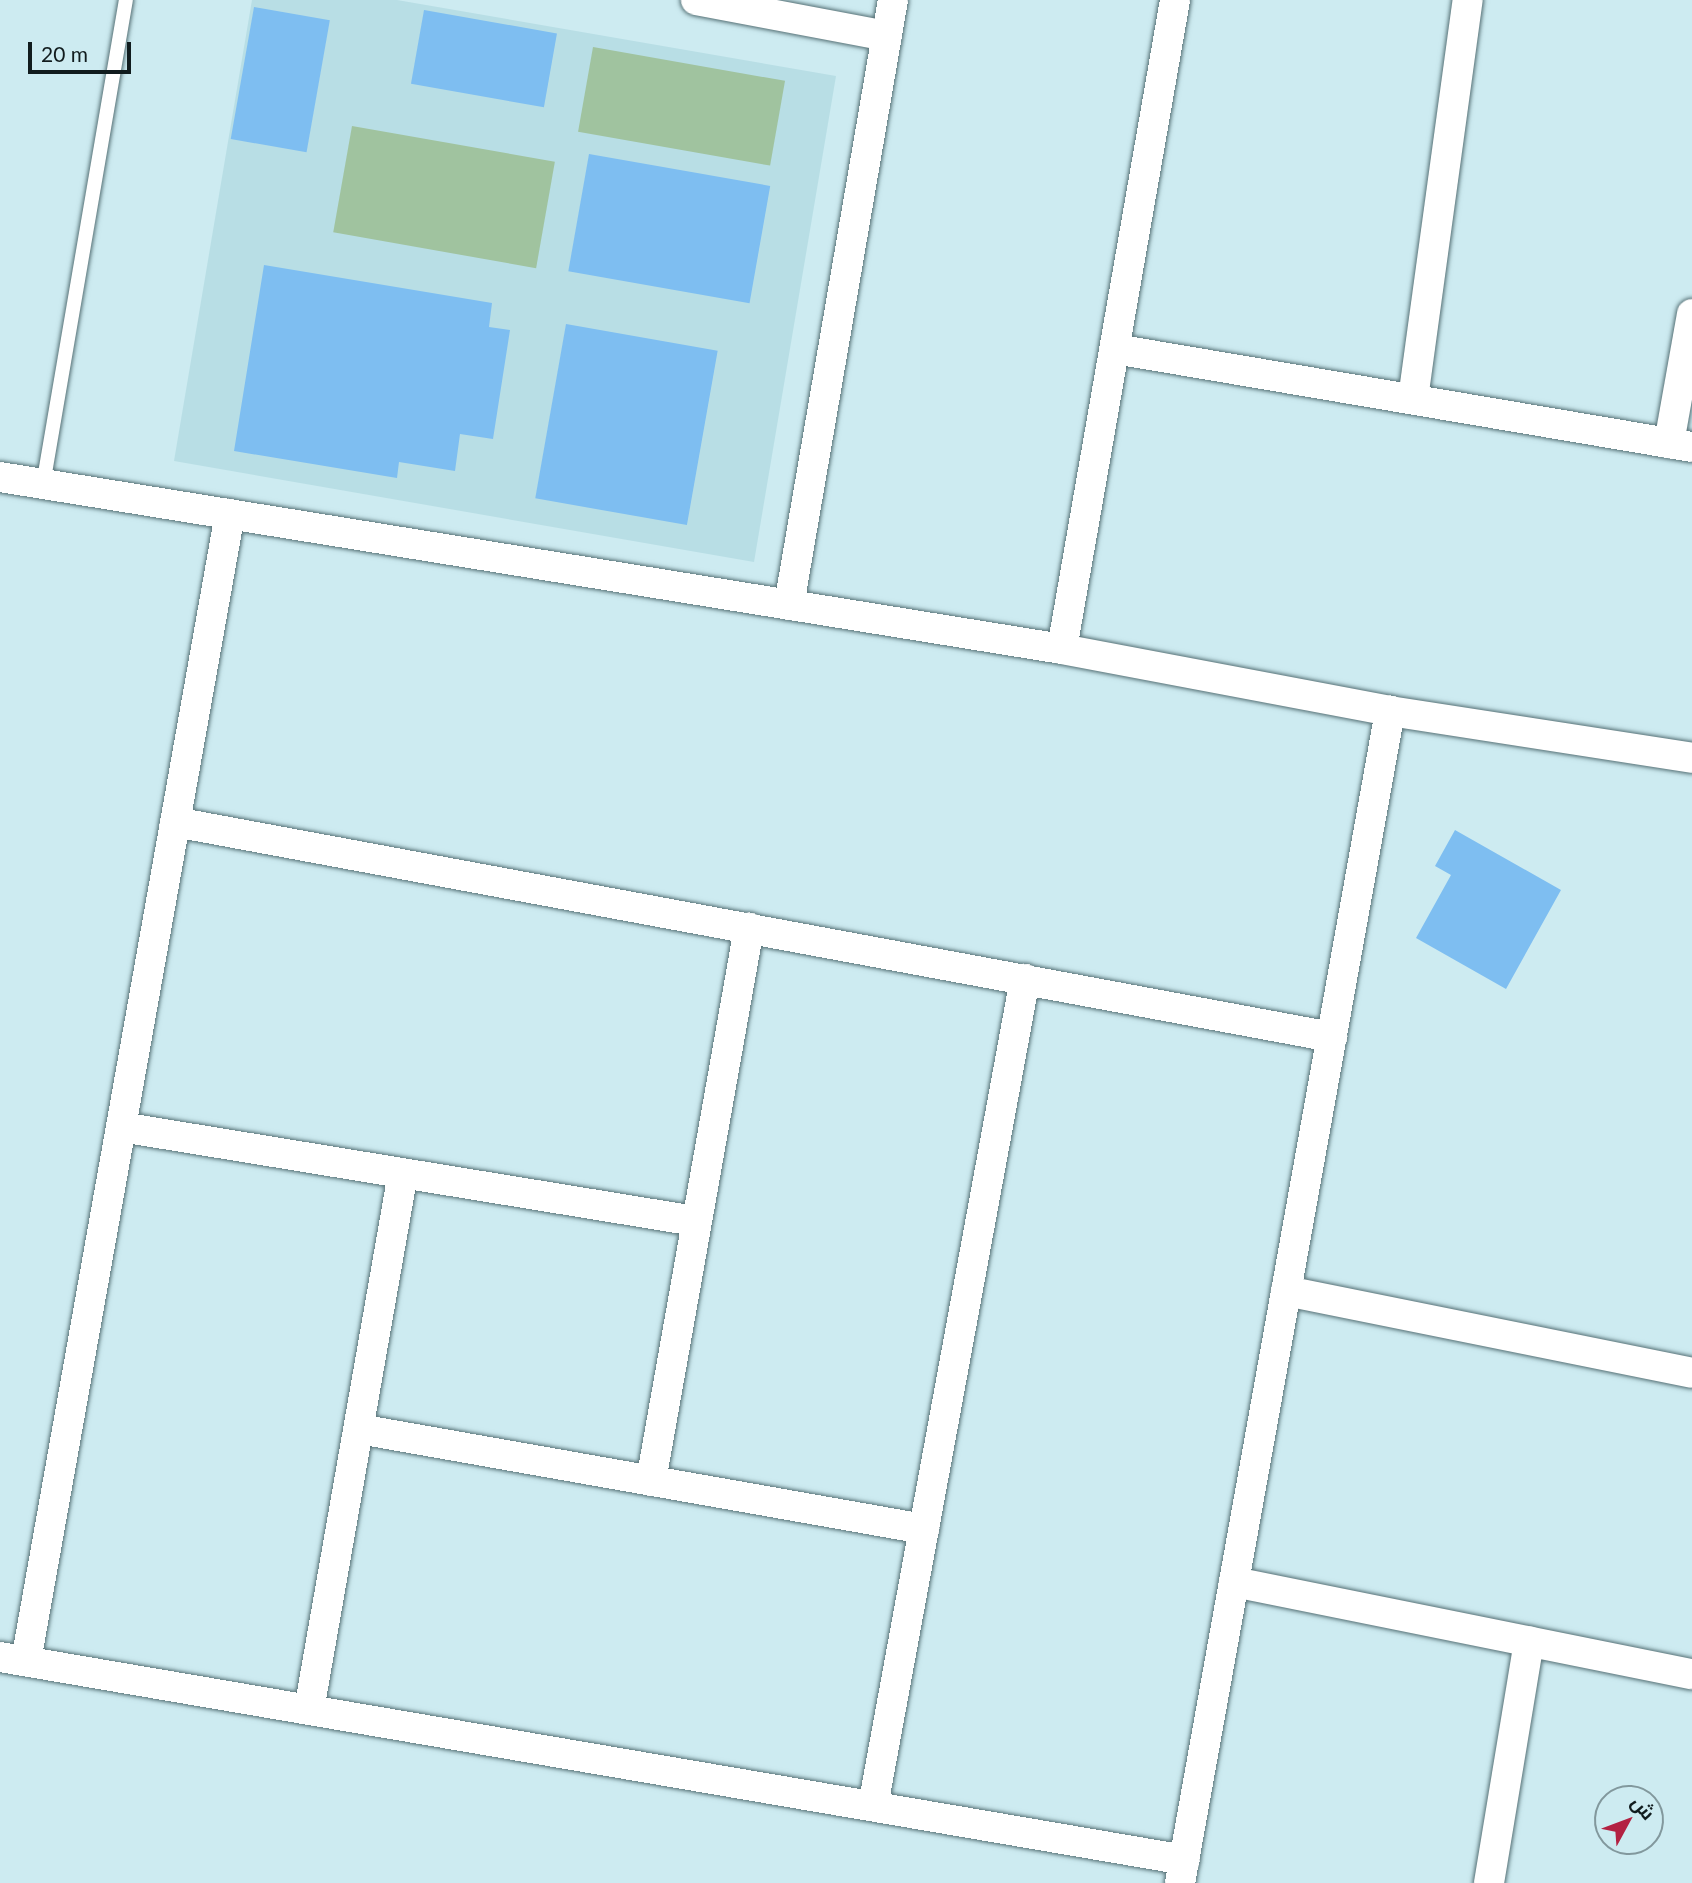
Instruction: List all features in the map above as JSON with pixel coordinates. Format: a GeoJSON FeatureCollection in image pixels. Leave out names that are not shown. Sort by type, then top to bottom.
{"type":"FeatureCollection","features":[{"type":"Feature","properties":{"kind":"street"},"geometry":{"type":"LineString","coordinates":[[696,0],[887,36]]}},
{"type":"Feature","properties":{"kind":"street"},"geometry":{"type":"LineString","coordinates":[[789,605],[893,0]]}},
{"type":"Feature","properties":{"kind":"street"},"geometry":{"type":"LineString","coordinates":[[1062,649],[1175,0]]}},
{"type":"Feature","properties":{"kind":"street"},"geometry":{"type":"LineString","coordinates":[[1413,399],[1468,0]]}},
{"type":"Feature","properties":{"kind":"street"},"geometry":{"type":"LineString","coordinates":[[1115,349],[1681,445],[1692,314]]}},
{"type":"Feature","properties":{"kind":"street"},"geometry":{"type":"LineString","coordinates":[[0,477],[1062,649],[1390,711],[1692,758]]}},
{"type":"Feature","properties":{"kind":"street"},"geometry":{"type":"LineString","coordinates":[[230,514],[121,1127],[13,1659],[873,1806],[1182,1871],[1390,711]]}},
{"type":"Feature","properties":{"kind":"street"},"geometry":{"type":"LineString","coordinates":[[175,822],[1332,1037]]}},
{"type":"Feature","properties":{"kind":"street"},"geometry":{"type":"LineString","coordinates":[[652,1481],[695,1221],[749,928]]}},
{"type":"Feature","properties":{"kind":"street"},"geometry":{"type":"LineString","coordinates":[[873,1806],[1025,979]]}},
{"type":"Feature","properties":{"kind":"street"},"geometry":{"type":"LineString","coordinates":[[121,1127],[695,1221]]}},
{"type":"Feature","properties":{"kind":"street"},"geometry":{"type":"LineString","coordinates":[[309,1710],[403,1173]]}},
{"type":"Feature","properties":{"kind":"street"},"geometry":{"type":"LineString","coordinates":[[1286,1291],[1692,1373]]}},
{"type":"Feature","properties":{"kind":"street"},"geometry":{"type":"LineString","coordinates":[[359,1429],[924,1529]]}},
{"type":"Feature","properties":{"kind":"street"},"geometry":{"type":"LineString","coordinates":[[1234,1582],[1692,1674]]}},
{"type":"Feature","properties":{"kind":"street"},"geometry":{"type":"LineString","coordinates":[[1489,1883],[1529,1641]]}},
{"type":"Feature","properties":{"kind":"lane"},"geometry":{"type":"LineString","coordinates":[[43,485],[126,0]]}},
{"type":"Feature","properties":{"kind":"shaded area"},"geometry":{"type":"Polygon","coordinates":[[[252,0],[397,0],[836,76],[754,562],[174,461],[252,0]]]}},
{"type":"Feature","properties":{"kind":"green space"},"geometry":{"type":"Polygon","coordinates":[[[593,47],[785,81],[770,166],[578,132],[593,47]]]}},
{"type":"Feature","properties":{"kind":"green space"},"geometry":{"type":"Polygon","coordinates":[[[352,126],[555,162],[536,268],[333,232],[352,126]]]}},
{"type":"Feature","properties":{"kind":"building"},"geometry":{"type":"Polygon","coordinates":[[[254,7],[330,20],[307,152],[231,139],[254,7]]]}},
{"type":"Feature","properties":{"kind":"building"},"geometry":{"type":"Polygon","coordinates":[[[424,10],[557,33],[544,107],[411,84],[424,10]]]}},
{"type":"Feature","properties":{"kind":"building"},"geometry":{"type":"Polygon","coordinates":[[[589,154],[770,186],[750,303],[568,271],[589,154]]]}},
{"type":"Feature","properties":{"kind":"building"},"geometry":{"type":"Polygon","coordinates":[[[264,265],[492,303],[489,327],[510,330],[493,439],[460,434],[455,471],[399,462],[397,478],[234,451],[264,265]]]}},
{"type":"Feature","properties":{"kind":"building"},"geometry":{"type":"Polygon","coordinates":[[[566,324],[718,351],[687,525],[535,498],[566,324]]]}},
{"type":"Feature","properties":{"kind":"building"},"geometry":{"type":"Polygon","coordinates":[[[1455,830],[1561,890],[1506,989],[1416,938],[1451,875],[1435,866],[1455,830]]]}}]}
